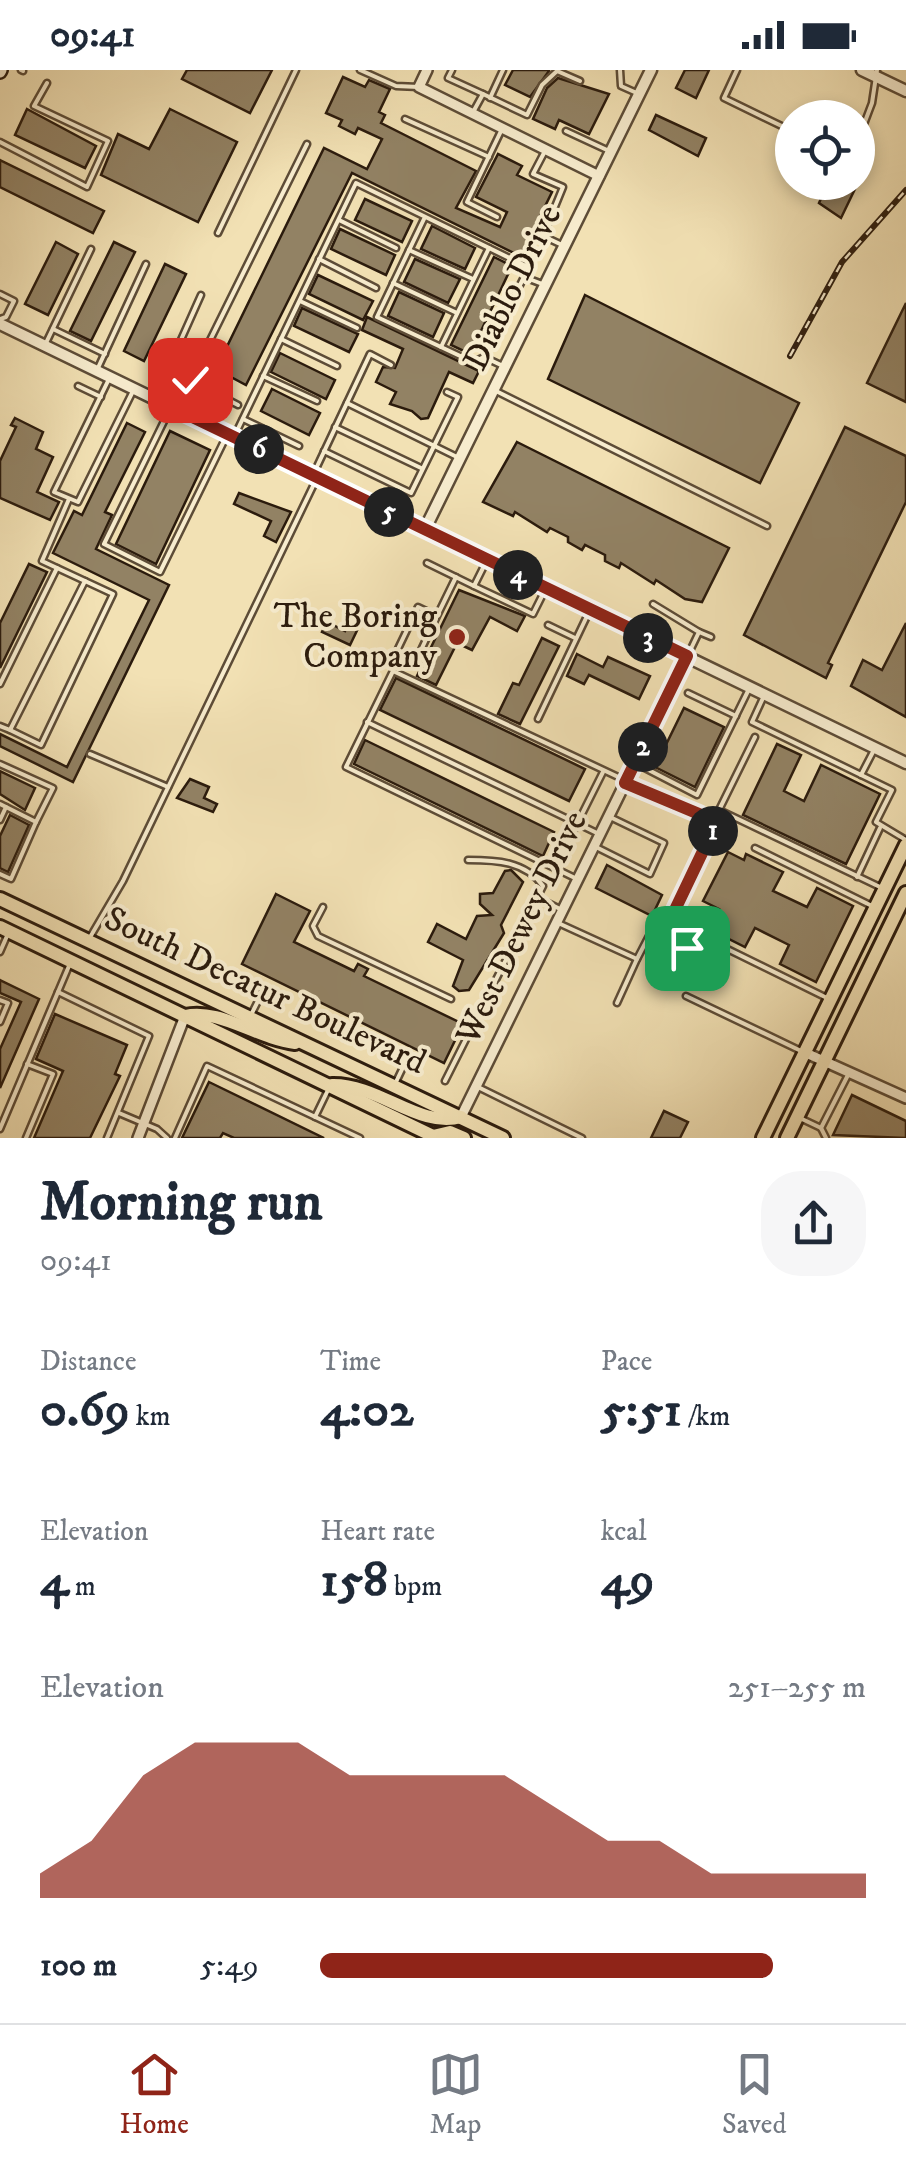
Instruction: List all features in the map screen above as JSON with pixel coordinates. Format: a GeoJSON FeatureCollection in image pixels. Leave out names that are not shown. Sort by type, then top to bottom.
{"type":"FeatureCollection","features":[{"type":"Feature","properties":{"kind":"main road"},"geometry":{"type":"LineString","coordinates":[[764,1138],[906,843]]}},
{"type":"Feature","properties":{"kind":"main road"},"geometry":{"type":"LineString","coordinates":[[787,1138],[906,893]]}},
{"type":"Feature","properties":{"kind":"main road","name":"South Decatur Boulevard"},"geometry":{"type":"LineString","coordinates":[[0,898],[503,1138]]}},
{"type":"Feature","properties":{"kind":"main road","name":"South Decatur Boulevard"},"geometry":{"type":"LineString","coordinates":[[4,929],[434,1137]]}},
{"type":"Feature","properties":{"kind":"main road"},"geometry":{"type":"LineString","coordinates":[[185,1016],[205,1011],[266,1039],[308,1045]]}},
{"type":"Feature","properties":{"kind":"main road"},"geometry":{"type":"LineString","coordinates":[[330,1086],[356,1085],[442,1123],[460,1117]]}},
{"type":"Feature","properties":{"kind":"main road"},"geometry":{"type":"LineString","coordinates":[[434,1137],[450,1132],[464,1138]]}},
{"type":"Feature","properties":{"kind":"street"},"geometry":{"type":"LineString","coordinates":[[427,70],[419,88],[599,176]]}},
{"type":"Feature","properties":{"kind":"street","name":"Diablo Drive"},"geometry":{"type":"LineString","coordinates":[[425,530],[651,70]]}},
{"type":"Feature","properties":{"kind":"street"},"geometry":{"type":"LineString","coordinates":[[862,70],[876,73],[906,91]]}},
{"type":"Feature","properties":{"kind":"street"},"geometry":{"type":"LineString","coordinates":[[0,322],[906,762]]}},
{"type":"Feature","properties":{"kind":"street","name":"West Dewey Drive"},"geometry":{"type":"LineString","coordinates":[[460,1117],[687,656]]}},
{"type":"Feature","properties":{"kind":"street"},"geometry":{"type":"LineString","coordinates":[[138,1138],[185,1016]]}},
{"type":"Feature","properties":{"kind":"street"},"geometry":{"type":"LineString","coordinates":[[806,1053],[906,1098]]}},
{"type":"Feature","properties":{"kind":"lane"},"geometry":{"type":"LineString","coordinates":[[218,233],[296,70]]}},
{"type":"Feature","properties":{"kind":"lane"},"geometry":{"type":"LineString","coordinates":[[360,70],[396,86],[419,88]]}},
{"type":"Feature","properties":{"kind":"lane"},"geometry":{"type":"LineString","coordinates":[[452,70],[448,78],[527,115],[542,85],[557,71],[580,81]]}},
{"type":"Feature","properties":{"kind":"lane"},"geometry":{"type":"LineString","coordinates":[[490,98],[503,70]]}},
{"type":"Feature","properties":{"kind":"lane"},"geometry":{"type":"LineString","coordinates":[[620,70],[621,86],[639,94]]}},
{"type":"Feature","properties":{"kind":"lane"},"geometry":{"type":"LineString","coordinates":[[738,70],[724,98],[775,123]]}},
{"type":"Feature","properties":{"kind":"lane"},"geometry":{"type":"LineString","coordinates":[[873,100],[876,73]]}},
{"type":"Feature","properties":{"kind":"lane"},"geometry":{"type":"LineString","coordinates":[[0,142],[86,186],[108,141],[34,106],[46,83]]}},
{"type":"Feature","properties":{"kind":"lane"},"geometry":{"type":"LineString","coordinates":[[472,114],[482,94]]}},
{"type":"Feature","properties":{"kind":"lane"},"geometry":{"type":"LineString","coordinates":[[405,120],[489,157]]}},
{"type":"Feature","properties":{"kind":"lane"},"geometry":{"type":"LineString","coordinates":[[497,217],[468,202],[502,128]]}},
{"type":"Feature","properties":{"kind":"lane"},"geometry":{"type":"LineString","coordinates":[[566,131],[611,152]]}},
{"type":"Feature","properties":{"kind":"lane"},"geometry":{"type":"LineString","coordinates":[[307,144],[104,544],[160,572],[243,419],[356,183],[526,266],[484,357],[473,362],[378,317],[424,217]]}},
{"type":"Feature","properties":{"kind":"lane"},"geometry":{"type":"LineString","coordinates":[[545,150],[533,174],[563,187],[542,236],[564,246]]}},
{"type":"Feature","properties":{"kind":"lane"},"geometry":{"type":"LineString","coordinates":[[339,220],[396,248]]}},
{"type":"Feature","properties":{"kind":"lane"},"geometry":{"type":"LineString","coordinates":[[441,347],[488,248]]}},
{"type":"Feature","properties":{"kind":"lane"},"geometry":{"type":"LineString","coordinates":[[45,345],[91,249]]}},
{"type":"Feature","properties":{"kind":"lane"},"geometry":{"type":"LineString","coordinates":[[409,250],[474,280]]}},
{"type":"Feature","properties":{"kind":"lane"},"geometry":{"type":"LineString","coordinates":[[320,259],[376,288]]}},
{"type":"Feature","properties":{"kind":"lane"},"geometry":{"type":"LineString","coordinates":[[97,370],[146,264]]}},
{"type":"Feature","properties":{"kind":"lane"},"geometry":{"type":"LineString","coordinates":[[524,277],[545,285]]}},
{"type":"Feature","properties":{"kind":"lane"},"geometry":{"type":"LineString","coordinates":[[394,283],[457,313]]}},
{"type":"Feature","properties":{"kind":"lane"},"geometry":{"type":"LineString","coordinates":[[0,294],[14,300],[0,322]]}},
{"type":"Feature","properties":{"kind":"lane"},"geometry":{"type":"LineString","coordinates":[[155,398],[201,296]]}},
{"type":"Feature","properties":{"kind":"lane"},"geometry":{"type":"LineString","coordinates":[[300,301],[357,328]]}},
{"type":"Feature","properties":{"kind":"lane"},"geometry":{"type":"LineString","coordinates":[[53,328],[105,354]]}},
{"type":"Feature","properties":{"kind":"lane"},"geometry":{"type":"LineString","coordinates":[[281,339],[338,366]]}},
{"type":"Feature","properties":{"kind":"lane"},"geometry":{"type":"LineString","coordinates":[[88,940],[168,787],[370,354],[391,364]]}},
{"type":"Feature","properties":{"kind":"lane"},"geometry":{"type":"LineString","coordinates":[[484,357],[505,367]]}},
{"type":"Feature","properties":{"kind":"lane"},"geometry":{"type":"LineString","coordinates":[[263,376],[316,402]]}},
{"type":"Feature","properties":{"kind":"lane"},"geometry":{"type":"LineString","coordinates":[[110,377],[54,492],[78,502],[134,389]]}},
{"type":"Feature","properties":{"kind":"lane"},"geometry":{"type":"LineString","coordinates":[[190,380],[238,406]]}},
{"type":"Feature","properties":{"kind":"lane"},"geometry":{"type":"LineString","coordinates":[[78,386],[101,397]]}},
{"type":"Feature","properties":{"kind":"lane"},"geometry":{"type":"LineString","coordinates":[[494,390],[767,526]]}},
{"type":"Feature","properties":{"kind":"lane"},"geometry":{"type":"LineString","coordinates":[[324,451],[411,493],[458,397],[447,392]]}},
{"type":"Feature","properties":{"kind":"lane"},"geometry":{"type":"LineString","coordinates":[[347,403],[460,458]]}},
{"type":"Feature","properties":{"kind":"lane"},"geometry":{"type":"LineString","coordinates":[[243,419],[299,446]]}},
{"type":"Feature","properties":{"kind":"lane"},"geometry":{"type":"LineString","coordinates":[[336,427],[423,469]]}},
{"type":"Feature","properties":{"kind":"lane"},"geometry":{"type":"LineString","coordinates":[[0,726],[41,745],[114,594],[42,561],[69,498]]}},
{"type":"Feature","properties":{"kind":"lane"},"geometry":{"type":"LineString","coordinates":[[474,586],[487,560]]}},
{"type":"Feature","properties":{"kind":"lane"},"geometry":{"type":"LineString","coordinates":[[427,563],[533,614],[546,588]]}},
{"type":"Feature","properties":{"kind":"lane"},"geometry":{"type":"LineString","coordinates":[[0,684],[57,568]]}},
{"type":"Feature","properties":{"kind":"lane"},"geometry":{"type":"LineString","coordinates":[[437,616],[418,608],[395,654],[414,664],[456,577]]}},
{"type":"Feature","properties":{"kind":"lane"},"geometry":{"type":"LineString","coordinates":[[10,730],[85,580]]}},
{"type":"Feature","properties":{"kind":"lane"},"geometry":{"type":"LineString","coordinates":[[652,604],[711,637]]}},
{"type":"Feature","properties":{"kind":"lane"},"geometry":{"type":"LineString","coordinates":[[538,719],[590,610]]}},
{"type":"Feature","properties":{"kind":"lane"},"geometry":{"type":"LineString","coordinates":[[548,625],[576,639]]}},
{"type":"Feature","properties":{"kind":"lane"},"geometry":{"type":"LineString","coordinates":[[687,656],[699,632]]}},
{"type":"Feature","properties":{"kind":"lane"},"geometry":{"type":"LineString","coordinates":[[577,879],[346,766],[392,671],[625,783],[699,814],[714,828],[662,937]]}},
{"type":"Feature","properties":{"kind":"lane"},"geometry":{"type":"LineString","coordinates":[[635,763],[697,795],[750,687]]}},
{"type":"Feature","properties":{"kind":"lane"},"geometry":{"type":"LineString","coordinates":[[688,693],[736,716]]}},
{"type":"Feature","properties":{"kind":"lane"},"geometry":{"type":"LineString","coordinates":[[765,694],[752,722],[892,790],[876,822],[906,843]]}},
{"type":"Feature","properties":{"kind":"lane"},"geometry":{"type":"LineString","coordinates":[[368,722],[600,834]]}},
{"type":"Feature","properties":{"kind":"lane"},"geometry":{"type":"LineString","coordinates":[[755,737],[719,810],[884,889]]}},
{"type":"Feature","properties":{"kind":"lane"},"geometry":{"type":"LineString","coordinates":[[861,775],[875,748]]}},
{"type":"Feature","properties":{"kind":"lane"},"geometry":{"type":"LineString","coordinates":[[90,754],[168,787]]}},
{"type":"Feature","properties":{"kind":"lane"},"geometry":{"type":"LineString","coordinates":[[0,764],[52,788],[11,879],[0,874]]}},
{"type":"Feature","properties":{"kind":"lane"},"geometry":{"type":"LineString","coordinates":[[555,868],[603,772]]}},
{"type":"Feature","properties":{"kind":"lane"},"geometry":{"type":"LineString","coordinates":[[0,804],[36,822]]}},
{"type":"Feature","properties":{"kind":"lane"},"geometry":{"type":"LineString","coordinates":[[0,820],[6,807]]}},
{"type":"Feature","properties":{"kind":"lane"},"geometry":{"type":"LineString","coordinates":[[594,846],[650,874],[664,843],[608,816]]}},
{"type":"Feature","properties":{"kind":"lane"},"geometry":{"type":"LineString","coordinates":[[857,877],[880,828]]}},
{"type":"Feature","properties":{"kind":"lane"},"geometry":{"type":"LineString","coordinates":[[755,848],[876,908]]}},
{"type":"Feature","properties":{"kind":"lane"},"geometry":{"type":"LineString","coordinates":[[445,1081],[543,886],[536,876],[496,860],[468,860]]}},
{"type":"Feature","properties":{"kind":"lane"},"geometry":{"type":"LineString","coordinates":[[538,898],[562,910]]}},
{"type":"Feature","properties":{"kind":"lane"},"geometry":{"type":"LineString","coordinates":[[323,907],[314,926],[318,936],[451,999]]}},
{"type":"Feature","properties":{"kind":"lane"},"geometry":{"type":"LineString","coordinates":[[556,922],[637,959]]}},
{"type":"Feature","properties":{"kind":"lane"},"geometry":{"type":"LineString","coordinates":[[0,952],[4,929]]}},
{"type":"Feature","properties":{"kind":"lane"},"geometry":{"type":"LineString","coordinates":[[617,1003],[651,932],[687,948]]}},
{"type":"Feature","properties":{"kind":"lane"},"geometry":{"type":"LineString","coordinates":[[712,941],[831,1000]]}},
{"type":"Feature","properties":{"kind":"lane"},"geometry":{"type":"LineString","coordinates":[[0,1129],[71,961]]}},
{"type":"Feature","properties":{"kind":"lane"},"geometry":{"type":"LineString","coordinates":[[58,992],[149,1036],[107,1138]]}},
{"type":"Feature","properties":{"kind":"lane"},"geometry":{"type":"LineString","coordinates":[[250,1017],[262,993]]}},
{"type":"Feature","properties":{"kind":"lane"},"geometry":{"type":"LineString","coordinates":[[686,996],[806,1053]]}},
{"type":"Feature","properties":{"kind":"lane"},"geometry":{"type":"LineString","coordinates":[[0,1000],[8,1003],[0,1022]]}},
{"type":"Feature","properties":{"kind":"lane"},"geometry":{"type":"LineString","coordinates":[[394,1085],[406,1061]]}},
{"type":"Feature","properties":{"kind":"lane"},"geometry":{"type":"LineString","coordinates":[[26,1138],[53,1074],[27,1064]]}},
{"type":"Feature","properties":{"kind":"lane"},"geometry":{"type":"LineString","coordinates":[[175,1138],[207,1066],[360,1138]]}},
{"type":"Feature","properties":{"kind":"lane"},"geometry":{"type":"LineString","coordinates":[[821,1128],[850,1071]]}},
{"type":"Feature","properties":{"kind":"lane"},"geometry":{"type":"LineString","coordinates":[[315,1117],[330,1086]]}},
{"type":"Feature","properties":{"kind":"lane"},"geometry":{"type":"LineString","coordinates":[[475,1086],[582,1138]]}},
{"type":"Feature","properties":{"kind":"lane"},"geometry":{"type":"LineString","coordinates":[[117,1112],[167,1138]]}},
{"type":"Feature","properties":{"kind":"lane"},"geometry":{"type":"LineString","coordinates":[[798,1117],[821,1128],[826,1138]]}},
{"type":"Feature","properties":{"kind":"building"},"geometry":{"type":"Polygon","coordinates":[[[187,70],[272,70],[250,113],[182,79],[187,70]]]}},
{"type":"Feature","properties":{"kind":"building"},"geometry":{"type":"Polygon","coordinates":[[[513,70],[549,71],[530,97],[505,85],[513,70]]]}},
{"type":"Feature","properties":{"kind":"building"},"geometry":{"type":"Polygon","coordinates":[[[685,70],[709,70],[696,98],[676,88],[685,70]]]}},
{"type":"Feature","properties":{"kind":"building"},"geometry":{"type":"Polygon","coordinates":[[[343,77],[365,87],[369,80],[390,89],[379,112],[385,115],[381,123],[476,171],[456,208],[500,227],[507,212],[476,197],[498,154],[522,166],[517,175],[552,192],[527,243],[539,249],[532,262],[352,173],[246,385],[216,369],[324,148],[367,169],[382,139],[358,128],[355,134],[339,126],[342,120],[326,113],[343,77]]]}},
{"type":"Feature","properties":{"kind":"building"},"geometry":{"type":"Polygon","coordinates":[[[558,78],[609,94],[589,134],[559,120],[555,129],[533,119],[547,88],[558,78]]]}},
{"type":"Feature","properties":{"kind":"building"},"geometry":{"type":"Polygon","coordinates":[[[27,109],[96,146],[85,168],[15,135],[27,109]]]}},
{"type":"Feature","properties":{"kind":"building"},"geometry":{"type":"Polygon","coordinates":[[[170,109],[237,142],[198,222],[101,175],[118,134],[149,149],[170,109]]]}},
{"type":"Feature","properties":{"kind":"building"},"geometry":{"type":"Polygon","coordinates":[[[656,115],[706,138],[698,156],[649,130],[656,115]]]}},
{"type":"Feature","properties":{"kind":"building"},"geometry":{"type":"Polygon","coordinates":[[[0,160],[104,211],[93,233],[0,187],[0,160]]]}},
{"type":"Feature","properties":{"kind":"building"},"geometry":{"type":"Polygon","coordinates":[[[365,199],[412,221],[402,242],[355,220],[365,199]]]}},
{"type":"Feature","properties":{"kind":"building"},"geometry":{"type":"Polygon","coordinates":[[[820,200],[850,200],[841,218],[819,203],[820,200]]]}},
{"type":"Feature","properties":{"kind":"building"},"geometry":{"type":"Polygon","coordinates":[[[432,226],[475,248],[465,269],[421,249],[432,226]]]}},
{"type":"Feature","properties":{"kind":"building"},"geometry":{"type":"Polygon","coordinates":[[[340,229],[395,255],[386,275],[331,249],[340,229]]]}},
{"type":"Feature","properties":{"kind":"building"},"geometry":{"type":"Polygon","coordinates":[[[56,242],[78,254],[48,315],[25,304],[56,242]]]}},
{"type":"Feature","properties":{"kind":"building"},"geometry":{"type":"Polygon","coordinates":[[[114,242],[135,252],[91,341],[70,331],[114,242]]]}},
{"type":"Feature","properties":{"kind":"building"},"geometry":{"type":"Polygon","coordinates":[[[494,257],[512,266],[470,354],[451,345],[494,257]]]}},
{"type":"Feature","properties":{"kind":"building"},"geometry":{"type":"Polygon","coordinates":[[[415,259],[460,279],[448,303],[404,282],[415,259]]]}},
{"type":"Feature","properties":{"kind":"building"},"geometry":{"type":"Polygon","coordinates":[[[165,264],[186,274],[144,361],[124,351],[165,264]]]}},
{"type":"Feature","properties":{"kind":"building"},"geometry":{"type":"Polygon","coordinates":[[[318,275],[373,301],[363,320],[309,294],[318,275]]]}},
{"type":"Feature","properties":{"kind":"building"},"geometry":{"type":"Polygon","coordinates":[[[399,292],[444,313],[433,337],[388,316],[399,292]]]}},
{"type":"Feature","properties":{"kind":"building"},"geometry":{"type":"Polygon","coordinates":[[[585,295],[799,403],[760,483],[548,379],[585,295]]]}},
{"type":"Feature","properties":{"kind":"building"},"geometry":{"type":"Polygon","coordinates":[[[906,303],[906,402],[867,383],[906,303]]]}},
{"type":"Feature","properties":{"kind":"building"},"geometry":{"type":"Polygon","coordinates":[[[302,308],[358,334],[349,352],[294,326],[302,308]]]}},
{"type":"Feature","properties":{"kind":"building"},"geometry":{"type":"Polygon","coordinates":[[[367,317],[479,371],[473,383],[449,372],[428,418],[421,419],[412,411],[390,404],[396,392],[376,382],[383,367],[395,368],[403,349],[362,330],[367,317]]]}},
{"type":"Feature","properties":{"kind":"building"},"geometry":{"type":"Polygon","coordinates":[[[280,353],[335,380],[326,399],[271,372],[280,353]]]}},
{"type":"Feature","properties":{"kind":"building"},"geometry":{"type":"Polygon","coordinates":[[[272,389],[320,413],[309,435],[261,411],[272,389]]]}},
{"type":"Feature","properties":{"kind":"building"},"geometry":{"type":"Polygon","coordinates":[[[15,418],[43,432],[36,449],[53,457],[37,492],[59,502],[50,520],[0,498],[0,461],[16,427],[11,425],[15,418]]]}},
{"type":"Feature","properties":{"kind":"building"},"geometry":{"type":"Polygon","coordinates":[[[127,423],[145,432],[105,512],[112,515],[96,549],[169,585],[73,782],[0,746],[0,734],[67,767],[149,600],[53,553],[74,511],[82,515],[127,423]]]}},
{"type":"Feature","properties":{"kind":"building"},"geometry":{"type":"Polygon","coordinates":[[[845,427],[906,456],[906,502],[828,663],[832,665],[826,678],[744,635],[845,427]]]}},
{"type":"Feature","properties":{"kind":"building"},"geometry":{"type":"Polygon","coordinates":[[[170,431],[210,450],[156,564],[116,544],[170,431]]]}},
{"type":"Feature","properties":{"kind":"building"},"geometry":{"type":"Polygon","coordinates":[[[517,442],[729,548],[702,602],[685,599],[621,563],[619,568],[605,561],[605,555],[585,545],[582,550],[550,528],[547,532],[515,512],[513,516],[483,502],[517,442]]]}},
{"type":"Feature","properties":{"kind":"building"},"geometry":{"type":"Polygon","coordinates":[[[239,493],[291,512],[276,542],[264,536],[271,521],[234,504],[239,493]]]}},
{"type":"Feature","properties":{"kind":"building"},"geometry":{"type":"Polygon","coordinates":[[[29,564],[47,572],[0,668],[0,623],[29,564]]]}},
{"type":"Feature","properties":{"kind":"building","name":"The Boring Company"},"geometry":{"type":"Polygon","coordinates":[[[459,590],[525,616],[517,631],[490,617],[472,650],[457,643],[436,685],[417,676],[459,590]]]}},
{"type":"Feature","properties":{"kind":"building"},"geometry":{"type":"Polygon","coordinates":[[[353,613],[363,618],[350,645],[322,632],[327,622],[345,631],[353,613]]]}},
{"type":"Feature","properties":{"kind":"building"},"geometry":{"type":"Polygon","coordinates":[[[906,623],[906,717],[851,686],[863,660],[882,670],[906,623]]]}},
{"type":"Feature","properties":{"kind":"building"},"geometry":{"type":"Polygon","coordinates":[[[542,638],[559,646],[520,724],[498,714],[513,683],[519,685],[542,638]]]}},
{"type":"Feature","properties":{"kind":"building"},"geometry":{"type":"Polygon","coordinates":[[[577,654],[603,667],[608,657],[650,676],[639,699],[589,675],[584,684],[567,676],[577,654]]]}},
{"type":"Feature","properties":{"kind":"building"},"geometry":{"type":"Polygon","coordinates":[[[396,678],[585,769],[569,801],[380,710],[396,678]]]}},
{"type":"Feature","properties":{"kind":"building"},"geometry":{"type":"Polygon","coordinates":[[[684,708],[724,727],[695,787],[655,767],[684,708]]]}},
{"type":"Feature","properties":{"kind":"building"},"geometry":{"type":"Polygon","coordinates":[[[365,740],[554,832],[543,856],[354,764],[365,740]]]}},
{"type":"Feature","properties":{"kind":"building"},"geometry":{"type":"Polygon","coordinates":[[[777,744],[801,755],[784,791],[804,801],[821,765],[880,794],[846,864],[743,815],[777,744]]]}},
{"type":"Feature","properties":{"kind":"building"},"geometry":{"type":"Polygon","coordinates":[[[0,771],[35,788],[25,810],[0,794],[0,771]]]}},
{"type":"Feature","properties":{"kind":"building"},"geometry":{"type":"Polygon","coordinates":[[[190,779],[209,787],[204,798],[217,804],[213,812],[177,798],[190,779]]]}},
{"type":"Feature","properties":{"kind":"building"},"geometry":{"type":"Polygon","coordinates":[[[10,815],[29,825],[8,872],[0,868],[0,836],[10,815]]]}},
{"type":"Feature","properties":{"kind":"building"},"geometry":{"type":"Polygon","coordinates":[[[728,852],[744,860],[746,854],[783,872],[773,891],[807,907],[817,888],[853,906],[816,982],[780,964],[789,945],[755,928],[745,947],[709,929],[719,909],[703,901],[728,852]]]}},
{"type":"Feature","properties":{"kind":"building"},"geometry":{"type":"Polygon","coordinates":[[[607,865],[662,895],[652,916],[596,888],[607,865]]]}},
{"type":"Feature","properties":{"kind":"building"},"geometry":{"type":"Polygon","coordinates":[[[511,870],[523,882],[501,925],[504,933],[469,990],[459,991],[453,986],[463,960],[428,942],[437,924],[466,939],[477,916],[492,915],[480,904],[480,894],[493,893],[505,871],[511,870]]]}},
{"type":"Feature","properties":{"kind":"building"},"geometry":{"type":"Polygon","coordinates":[[[276,894],[310,911],[294,942],[354,971],[358,964],[368,969],[364,976],[463,1024],[444,1063],[242,964],[276,894]]]}},
{"type":"Feature","properties":{"kind":"building"},"geometry":{"type":"Polygon","coordinates":[[[0,980],[39,999],[0,1088],[0,1049],[21,1002],[0,993],[0,980]]]}},
{"type":"Feature","properties":{"kind":"building"},"geometry":{"type":"Polygon","coordinates":[[[55,1014],[127,1045],[115,1074],[120,1076],[90,1138],[34,1138],[63,1071],[36,1059],[55,1014]]]}},
{"type":"Feature","properties":{"kind":"building"},"geometry":{"type":"Polygon","coordinates":[[[209,1082],[324,1138],[234,1138],[223,1133],[220,1138],[182,1138],[209,1082]]]}},
{"type":"Feature","properties":{"kind":"building"},"geometry":{"type":"Polygon","coordinates":[[[852,1095],[906,1121],[906,1138],[833,1135],[852,1095]]]}},
{"type":"Feature","properties":{"kind":"building"},"geometry":{"type":"Polygon","coordinates":[[[664,1111],[688,1122],[680,1138],[651,1138],[664,1111]]]}},
{"type":"Feature","properties":{"kind":"railway"},"geometry":{"type":"LineString","coordinates":[[790,356],[842,262],[906,190]]}},
{"type":"Feature","properties":{"kind":"place","name":"The Boring Company"},"geometry":{"type":"Point","coordinates":[457,637]}},
{"type":"Feature","properties":{"kind":"route"},"geometry":{"type":"LineString","coordinates":[[190,380],[176,409],[687,656],[625,783],[699,814],[714,828],[662,937],[687,948]]}}]}
